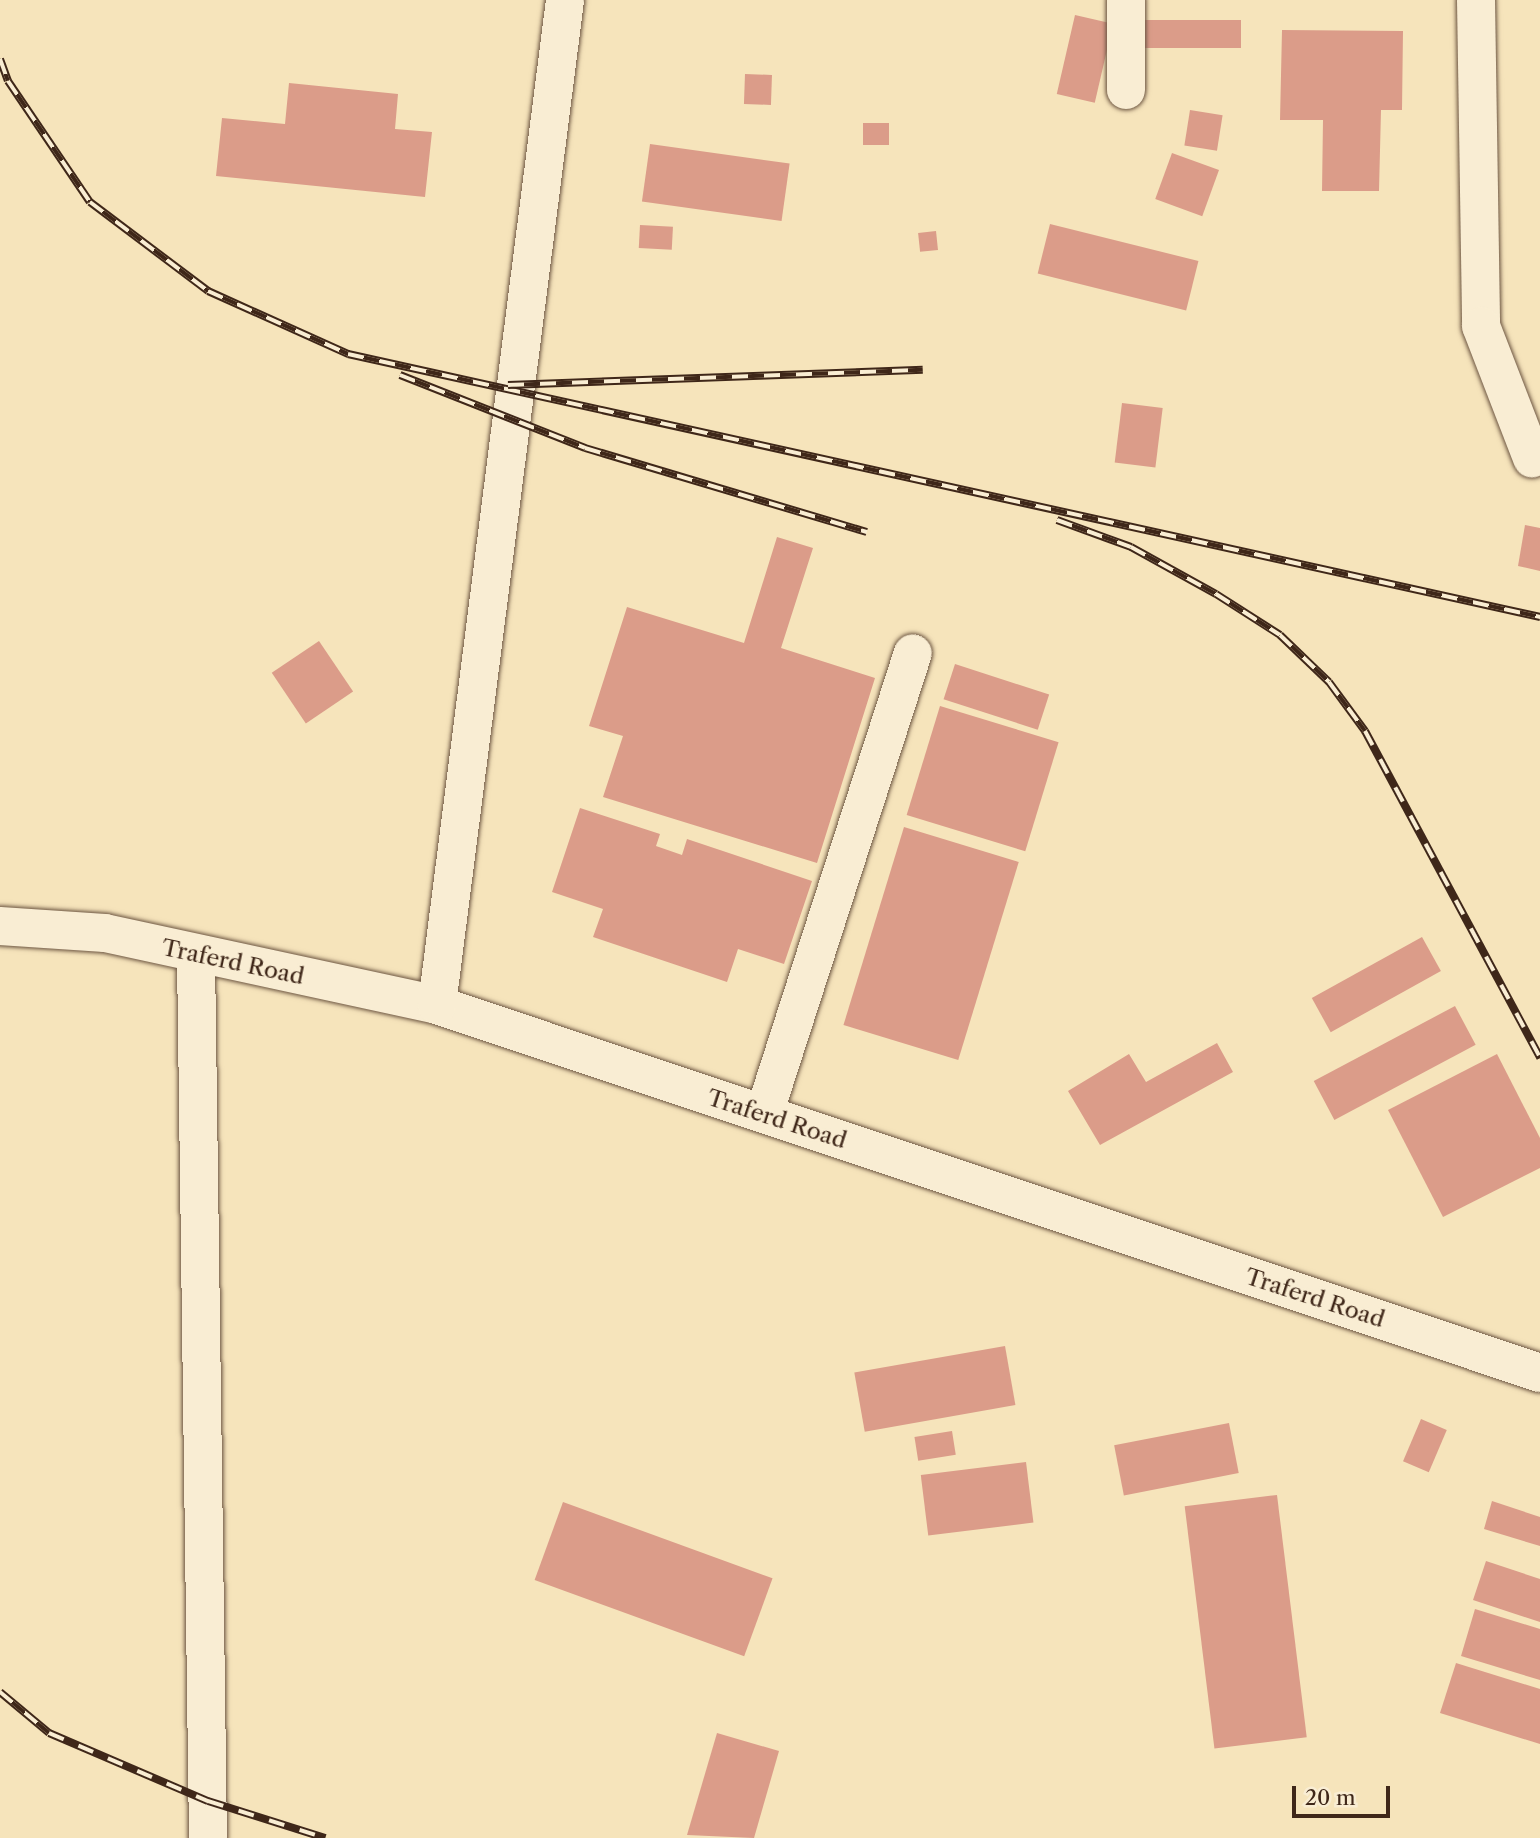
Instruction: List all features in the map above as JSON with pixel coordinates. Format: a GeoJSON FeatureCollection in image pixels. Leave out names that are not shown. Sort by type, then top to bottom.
{"type":"FeatureCollection","features":[{"type":"Feature","properties":{"kind":"street"},"geometry":{"type":"LineString","coordinates":[[437,1005],[565,0]]}},
{"type":"Feature","properties":{"kind":"street"},"geometry":{"type":"LineString","coordinates":[[1126,0],[1126,90]]}},
{"type":"Feature","properties":{"kind":"street"},"geometry":{"type":"LineString","coordinates":[[1476,0],[1481,326],[1532,458]]}},
{"type":"Feature","properties":{"kind":"street"},"geometry":{"type":"LineString","coordinates":[[764,1114],[787,1059],[913,653]]}},
{"type":"Feature","properties":{"kind":"street","name":"Traferd Road"},"geometry":{"type":"LineString","coordinates":[[0,926],[105,933],[197,956],[437,1005],[1540,1373]]}},
{"type":"Feature","properties":{"kind":"street"},"geometry":{"type":"LineString","coordinates":[[197,956],[208,1838]]}},
{"type":"Feature","properties":{"kind":"building"},"geometry":{"type":"Polygon","coordinates":[[[1075,15],[1113,24],[1095,103],[1057,94],[1075,15]]]}},
{"type":"Feature","properties":{"kind":"building"},"geometry":{"type":"Polygon","coordinates":[[[1140,20],[1241,20],[1241,48],[1140,48],[1140,20]]]}},
{"type":"Feature","properties":{"kind":"building"},"geometry":{"type":"Polygon","coordinates":[[[1282,30],[1403,31],[1402,110],[1381,110],[1379,191],[1322,191],[1323,120],[1280,120],[1282,30]]]}},
{"type":"Feature","properties":{"kind":"building"},"geometry":{"type":"Polygon","coordinates":[[[745,74],[772,75],[771,105],[744,104],[745,74]]]}},
{"type":"Feature","properties":{"kind":"building"},"geometry":{"type":"Polygon","coordinates":[[[289,83],[398,94],[395,129],[432,132],[425,197],[216,176],[222,118],[285,124],[289,83]]]}},
{"type":"Feature","properties":{"kind":"building"},"geometry":{"type":"Polygon","coordinates":[[[1190,110],[1223,115],[1217,151],[1184,146],[1190,110]]]}},
{"type":"Feature","properties":{"kind":"building"},"geometry":{"type":"Polygon","coordinates":[[[863,123],[889,123],[889,145],[863,145],[863,123]]]}},
{"type":"Feature","properties":{"kind":"building"},"geometry":{"type":"Polygon","coordinates":[[[650,144],[790,164],[782,221],[642,201],[650,144]]]}},
{"type":"Feature","properties":{"kind":"building"},"geometry":{"type":"Polygon","coordinates":[[[1172,153],[1219,170],[1202,216],[1155,199],[1172,153]]]}},
{"type":"Feature","properties":{"kind":"building"},"geometry":{"type":"Polygon","coordinates":[[[1050,224],[1198,261],[1186,310],[1038,273],[1050,224]]]}},
{"type":"Feature","properties":{"kind":"building"},"geometry":{"type":"Polygon","coordinates":[[[640,225],[673,227],[672,250],[639,248],[640,225]]]}},
{"type":"Feature","properties":{"kind":"building"},"geometry":{"type":"Polygon","coordinates":[[[936,231],[938,250],[920,252],[918,233],[936,231]]]}},
{"type":"Feature","properties":{"kind":"building"},"geometry":{"type":"Polygon","coordinates":[[[1122,403],[1163,408],[1155,468],[1115,463],[1122,403]]]}},
{"type":"Feature","properties":{"kind":"building"},"geometry":{"type":"Polygon","coordinates":[[[1525,525],[1540,528],[1540,571],[1518,566],[1525,525]]]}},
{"type":"Feature","properties":{"kind":"building"},"geometry":{"type":"Polygon","coordinates":[[[777,537],[813,548],[781,648],[875,678],[817,863],[603,797],[623,736],[589,726],[627,607],[744,643],[777,537]]]}},
{"type":"Feature","properties":{"kind":"building"},"geometry":{"type":"Polygon","coordinates":[[[319,641],[353,692],[306,723],[272,673],[319,641]]]}},
{"type":"Feature","properties":{"kind":"building"},"geometry":{"type":"Polygon","coordinates":[[[955,664],[1049,695],[1038,730],[944,699],[955,664]]]}},
{"type":"Feature","properties":{"kind":"building"},"geometry":{"type":"Polygon","coordinates":[[[940,706],[1059,742],[1025,851],[907,815],[940,706]]]}},
{"type":"Feature","properties":{"kind":"building"},"geometry":{"type":"Polygon","coordinates":[[[580,808],[660,834],[656,846],[682,855],[687,839],[812,881],[784,964],[738,949],[727,982],[593,937],[603,909],[552,892],[580,808]]]}},
{"type":"Feature","properties":{"kind":"building"},"geometry":{"type":"Polygon","coordinates":[[[904,827],[1019,862],[958,1060],[843,1025],[904,827]]]}},
{"type":"Feature","properties":{"kind":"building"},"geometry":{"type":"Polygon","coordinates":[[[1422,937],[1441,971],[1331,1032],[1312,998],[1422,937]]]}},
{"type":"Feature","properties":{"kind":"building"},"geometry":{"type":"Polygon","coordinates":[[[1455,1006],[1476,1045],[1334,1120],[1314,1081],[1455,1006]]]}},
{"type":"Feature","properties":{"kind":"building"},"geometry":{"type":"Polygon","coordinates":[[[1217,1043],[1233,1072],[1100,1145],[1068,1091],[1129,1054],[1146,1082],[1217,1043]]]}},
{"type":"Feature","properties":{"kind":"building"},"geometry":{"type":"Polygon","coordinates":[[[1497,1054],[1540,1138],[1540,1168],[1443,1217],[1388,1110],[1497,1054]]]}},
{"type":"Feature","properties":{"kind":"building"},"geometry":{"type":"Polygon","coordinates":[[[1005,1346],[1015,1405],[865,1432],[854,1373],[1005,1346]]]}},
{"type":"Feature","properties":{"kind":"building"},"geometry":{"type":"Polygon","coordinates":[[[1421,1419],[1447,1430],[1429,1472],[1403,1461],[1421,1419]]]}},
{"type":"Feature","properties":{"kind":"building"},"geometry":{"type":"Polygon","coordinates":[[[1229,1423],[1239,1473],[1124,1495],[1114,1445],[1229,1423]]]}},
{"type":"Feature","properties":{"kind":"building"},"geometry":{"type":"Polygon","coordinates":[[[952,1431],[956,1455],[918,1461],[914,1437],[952,1431]]]}},
{"type":"Feature","properties":{"kind":"building"},"geometry":{"type":"Polygon","coordinates":[[[1026,1462],[1033,1523],[928,1535],[921,1475],[1026,1462]]]}},
{"type":"Feature","properties":{"kind":"building"},"geometry":{"type":"Polygon","coordinates":[[[1277,1495],[1307,1737],[1214,1749],[1185,1506],[1277,1495]]]}},
{"type":"Feature","properties":{"kind":"building"},"geometry":{"type":"Polygon","coordinates":[[[1492,1501],[1540,1517],[1540,1546],[1484,1529],[1492,1501]]]}},
{"type":"Feature","properties":{"kind":"building"},"geometry":{"type":"Polygon","coordinates":[[[563,1502],[773,1578],[744,1656],[535,1580],[563,1502]]]}},
{"type":"Feature","properties":{"kind":"building"},"geometry":{"type":"Polygon","coordinates":[[[1486,1561],[1540,1579],[1540,1622],[1473,1600],[1486,1561]]]}},
{"type":"Feature","properties":{"kind":"building"},"geometry":{"type":"Polygon","coordinates":[[[1475,1609],[1540,1629],[1540,1680],[1461,1656],[1475,1609]]]}},
{"type":"Feature","properties":{"kind":"building"},"geometry":{"type":"Polygon","coordinates":[[[1456,1663],[1540,1689],[1540,1744],[1440,1713],[1456,1663]]]}},
{"type":"Feature","properties":{"kind":"building"},"geometry":{"type":"Polygon","coordinates":[[[717,1733],[779,1751],[754,1838],[687,1835],[717,1733]]]}},
{"type":"Feature","properties":{"kind":"railway"},"geometry":{"type":"LineString","coordinates":[[0,59],[8,81],[90,202],[208,291],[348,354],[1540,617]]}},
{"type":"Feature","properties":{"kind":"railway"},"geometry":{"type":"LineString","coordinates":[[508,385],[923,370]]}},
{"type":"Feature","properties":{"kind":"railway"},"geometry":{"type":"LineString","coordinates":[[400,375],[585,448],[867,532]]}},
{"type":"Feature","properties":{"kind":"railway"},"geometry":{"type":"LineString","coordinates":[[1057,520],[1131,547],[1216,594],[1280,635],[1329,682],[1365,731],[1540,1058]]}},
{"type":"Feature","properties":{"kind":"railway"},"geometry":{"type":"LineString","coordinates":[[0,1692],[49,1733],[208,1801],[325,1838]]}}]}
